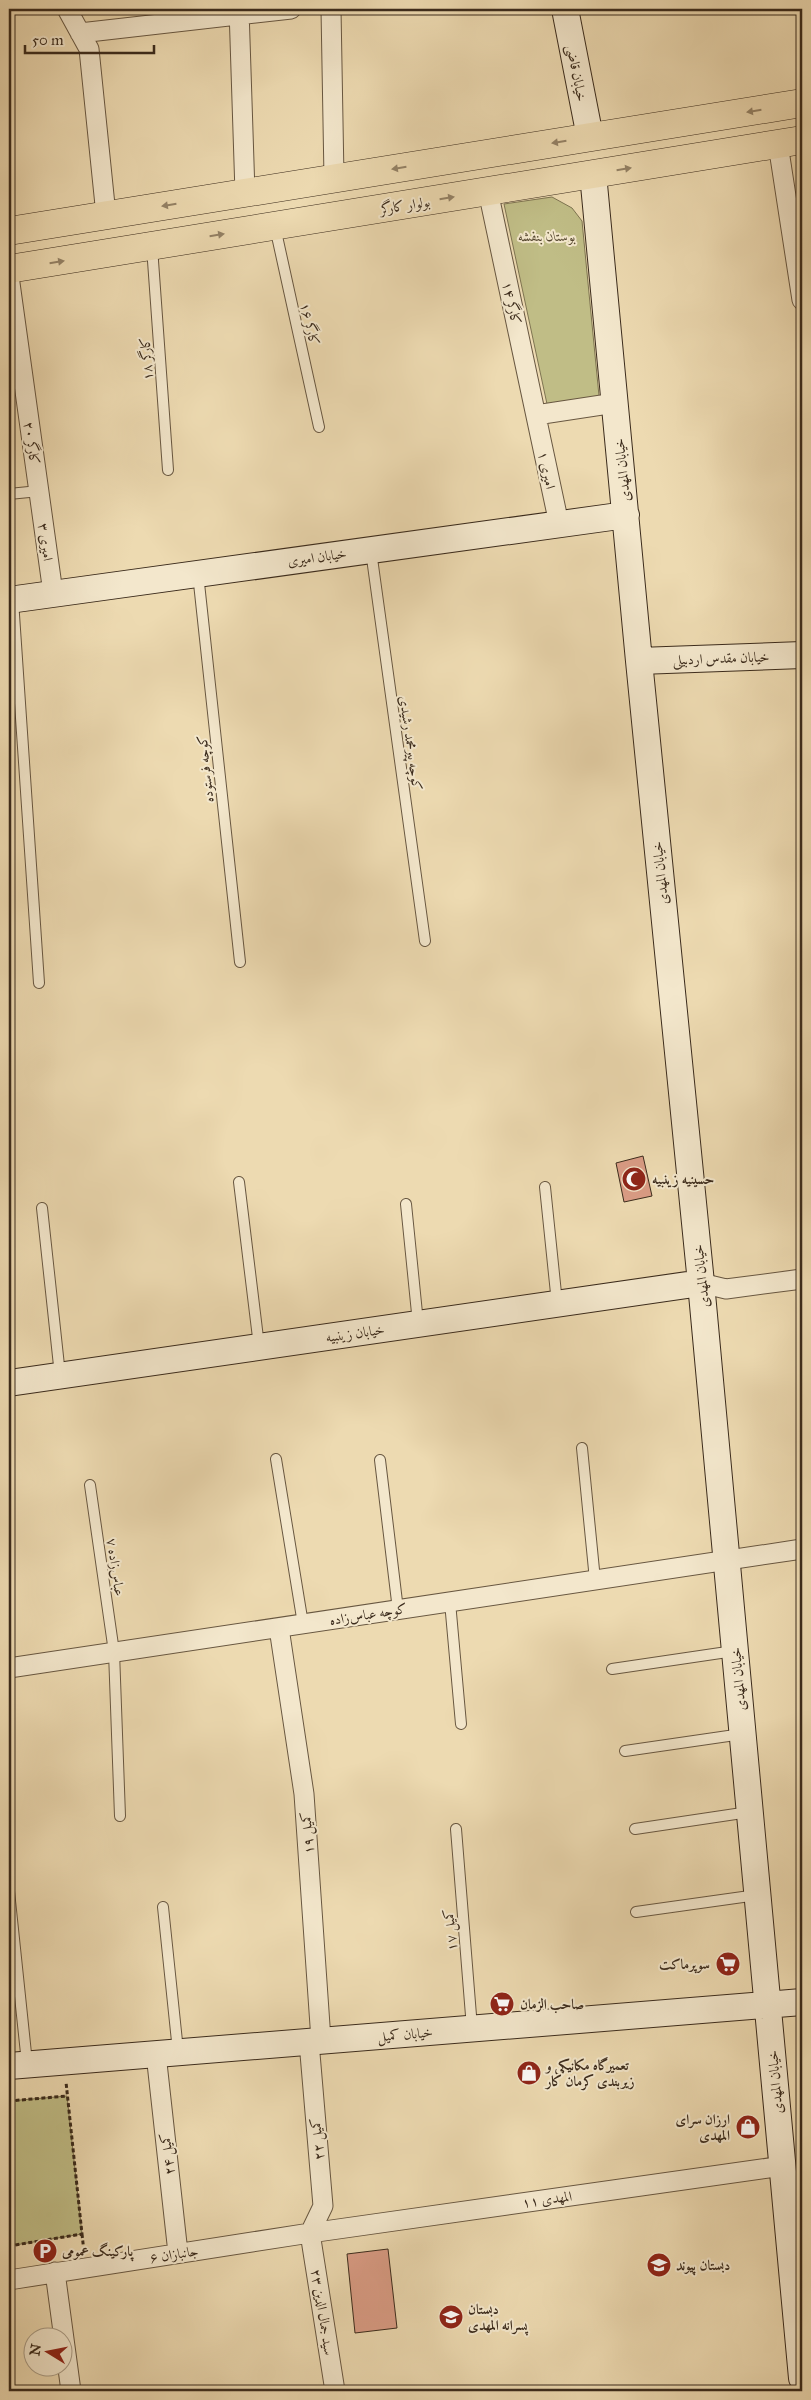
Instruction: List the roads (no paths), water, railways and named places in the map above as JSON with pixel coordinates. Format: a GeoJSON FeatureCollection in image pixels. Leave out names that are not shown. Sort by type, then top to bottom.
{"type":"FeatureCollection","features":[{"type":"Feature","properties":{"kind":"main road"},"geometry":{"type":"LineString","coordinates":[[9,231],[802,103]]}},
{"type":"Feature","properties":{"kind":"main road","name":"بولوار کارگر"},"geometry":{"type":"LineString","coordinates":[[9,269],[790,142]]}},
{"type":"Feature","properties":{"kind":"street"},"geometry":{"type":"LineString","coordinates":[[67,9],[89,49],[106,215]]}},
{"type":"Feature","properties":{"kind":"street"},"geometry":{"type":"LineString","coordinates":[[80,33],[239,12],[291,9]]}},
{"type":"Feature","properties":{"kind":"street"},"geometry":{"type":"LineString","coordinates":[[331,9],[334,178]]}},
{"type":"Feature","properties":{"kind":"street","name":"خیابان قاضی"},"geometry":{"type":"LineString","coordinates":[[565,9],[590,137]]}},
{"type":"Feature","properties":{"kind":"street"},"geometry":{"type":"LineString","coordinates":[[239,12],[245,193]]}},
{"type":"Feature","properties":{"kind":"street"},"geometry":{"type":"LineString","coordinates":[[790,142],[802,300]]}},
{"type":"Feature","properties":{"kind":"street","name":"خیابان المهدی"},"geometry":{"type":"LineString","coordinates":[[593,174],[736,1651],[802,2378]]}},
{"type":"Feature","properties":{"kind":"street","name":"کارگر ۱۴"},"geometry":{"type":"LineString","coordinates":[[488,191],[536,415]]}},
{"type":"Feature","properties":{"kind":"street","name":"کارگر ۲۰"},"geometry":{"type":"LineString","coordinates":[[9,276],[39,491]]}},
{"type":"Feature","properties":{"kind":"street"},"geometry":{"type":"LineString","coordinates":[[536,415],[615,403]]}},
{"type":"Feature","properties":{"kind":"street","name":"امیری ۱"},"geometry":{"type":"LineString","coordinates":[[536,415],[559,524]]}},
{"type":"Feature","properties":{"kind":"street","name":"امیری ۳"},"geometry":{"type":"LineString","coordinates":[[39,491],[53,593]]}},
{"type":"Feature","properties":{"kind":"street","name":"خیابان امیری"},"geometry":{"type":"LineString","coordinates":[[11,599],[626,515]]}},
{"type":"Feature","properties":{"kind":"street","name":"خیابان مقدس اردبیلی"},"geometry":{"type":"LineString","coordinates":[[639,661],[802,655]]}},
{"type":"Feature","properties":{"kind":"street"},"geometry":{"type":"LineString","coordinates":[[701,1283],[726,1289],[802,1279]]}},
{"type":"Feature","properties":{"kind":"street","name":"خیابان زینبیه"},"geometry":{"type":"LineString","coordinates":[[9,1383],[701,1283]]}},
{"type":"Feature","properties":{"kind":"street","name":"کوچه عباس‌زاده"},"geometry":{"type":"LineString","coordinates":[[9,1668],[802,1550]]}},
{"type":"Feature","properties":{"kind":"street","name":"کمیل ۱۹"},"geometry":{"type":"LineString","coordinates":[[279,1628],[304,1794],[315,2041]]}},
{"type":"Feature","properties":{"kind":"street","name":"خیابان کمیل"},"geometry":{"type":"LineString","coordinates":[[18,2065],[802,2002]]}},
{"type":"Feature","properties":{"kind":"street","name":"کمیل ۲۲"},"geometry":{"type":"LineString","coordinates":[[310,2233],[323,2206],[315,2041]]}},
{"type":"Feature","properties":{"kind":"street","name":"کمیل ۲۴"},"geometry":{"type":"LineString","coordinates":[[167,2053],[178,2253]]}},
{"type":"Feature","properties":{"kind":"street","name":"المهدی ۱۱"},"geometry":{"type":"LineString","coordinates":[[310,2233],[783,2166]]}},
{"type":"Feature","properties":{"kind":"street","name":"جانبازان ۶"},"geometry":{"type":"LineString","coordinates":[[9,2280],[310,2233]]}},
{"type":"Feature","properties":{"kind":"street","name":"سید جمال الدین ۲۳"},"geometry":{"type":"LineString","coordinates":[[310,2233],[335,2391]]}},
{"type":"Feature","properties":{"kind":"street"},"geometry":{"type":"LineString","coordinates":[[55,2272],[71,2391]]}},
{"type":"Feature","properties":{"kind":"lane","name":"کارگر ۱۶"},"geometry":{"type":"LineString","coordinates":[[274,226],[319,427]]}},
{"type":"Feature","properties":{"kind":"lane","name":"کارگر ۱۸"},"geometry":{"type":"LineString","coordinates":[[152,246],[168,470]]}},
{"type":"Feature","properties":{"kind":"lane"},"geometry":{"type":"LineString","coordinates":[[9,494],[39,491]]}},
{"type":"Feature","properties":{"kind":"lane","name":"کوچه پیرمحمد رشیدی"},"geometry":{"type":"LineString","coordinates":[[370,550],[425,940]]}},
{"type":"Feature","properties":{"kind":"lane","name":"کوچه فرستوده"},"geometry":{"type":"LineString","coordinates":[[198,573],[240,962]]}},
{"type":"Feature","properties":{"kind":"lane"},"geometry":{"type":"LineString","coordinates":[[11,599],[39,983]]}},
{"type":"Feature","properties":{"kind":"lane"},"geometry":{"type":"LineString","coordinates":[[239,1182],[259,1347]]}},
{"type":"Feature","properties":{"kind":"lane"},"geometry":{"type":"LineString","coordinates":[[545,1187],[558,1304]]}},
{"type":"Feature","properties":{"kind":"lane"},"geometry":{"type":"LineString","coordinates":[[406,1204],[418,1324]]}},
{"type":"Feature","properties":{"kind":"lane"},"geometry":{"type":"LineString","coordinates":[[42,1208],[60,1376]]}},
{"type":"Feature","properties":{"kind":"lane"},"geometry":{"type":"LineString","coordinates":[[582,1448],[595,1580]]}},
{"type":"Feature","properties":{"kind":"lane"},"geometry":{"type":"LineString","coordinates":[[276,1459],[303,1624]]}},
{"type":"Feature","properties":{"kind":"lane"},"geometry":{"type":"LineString","coordinates":[[380,1460],[398,1610]]}},
{"type":"Feature","properties":{"kind":"lane","name":"عباس‌زاده ۷"},"geometry":{"type":"LineString","coordinates":[[90,1485],[114,1652],[120,1816]]}},
{"type":"Feature","properties":{"kind":"lane"},"geometry":{"type":"LineString","coordinates":[[450,1602],[461,1724]]}},
{"type":"Feature","properties":{"kind":"lane"},"geometry":{"type":"LineString","coordinates":[[612,1669],[736,1651]]}},
{"type":"Feature","properties":{"kind":"lane"},"geometry":{"type":"LineString","coordinates":[[625,1751],[743,1733]]}},
{"type":"Feature","properties":{"kind":"lane"},"geometry":{"type":"LineString","coordinates":[[635,1829],[750,1812]]}},
{"type":"Feature","properties":{"kind":"lane","name":"کمیل ۱۷"},"geometry":{"type":"LineString","coordinates":[[456,1830],[472,2028]]}},
{"type":"Feature","properties":{"kind":"lane"},"geometry":{"type":"LineString","coordinates":[[9,1890],[18,2065]]}},
{"type":"Feature","properties":{"kind":"lane"},"geometry":{"type":"LineString","coordinates":[[636,1912],[758,1894]]}},
{"type":"Feature","properties":{"kind":"lane"},"geometry":{"type":"LineString","coordinates":[[163,1907],[167,2053]]}},
{"type":"Feature","properties":{"kind":"place","name":"حسینیه زینبیه"},"geometry":{"type":"Point","coordinates":[634,1179]}},
{"type":"Feature","properties":{"kind":"place","name":"سوپرماکت"},"geometry":{"type":"Point","coordinates":[728,1964]}},
{"type":"Feature","properties":{"kind":"place","name":"صاحب الزمان"},"geometry":{"type":"Point","coordinates":[502,2004]}},
{"type":"Feature","properties":{"kind":"place","name":"تعمیرگاه مکانیکی و زیربندی کرمان کار"},"geometry":{"type":"Point","coordinates":[529,2073]}},
{"type":"Feature","properties":{"kind":"place","name":"ارزان سرای المهدی"},"geometry":{"type":"Point","coordinates":[748,2127]}},
{"type":"Feature","properties":{"kind":"place","name":"پارکینگ عمومی"},"geometry":{"type":"Point","coordinates":[45,2251]}},
{"type":"Feature","properties":{"kind":"place","name":"دبستان پیوند"},"geometry":{"type":"Point","coordinates":[659,2265]}},
{"type":"Feature","properties":{"kind":"place","name":"دبستان پسرانه المهدی"},"geometry":{"type":"Point","coordinates":[451,2317]}},
{"type":"Feature","properties":{"kind":"park label","name":"بوستان بنفشه"},"geometry":{"type":"Point","coordinates":[547,236]}}]}
